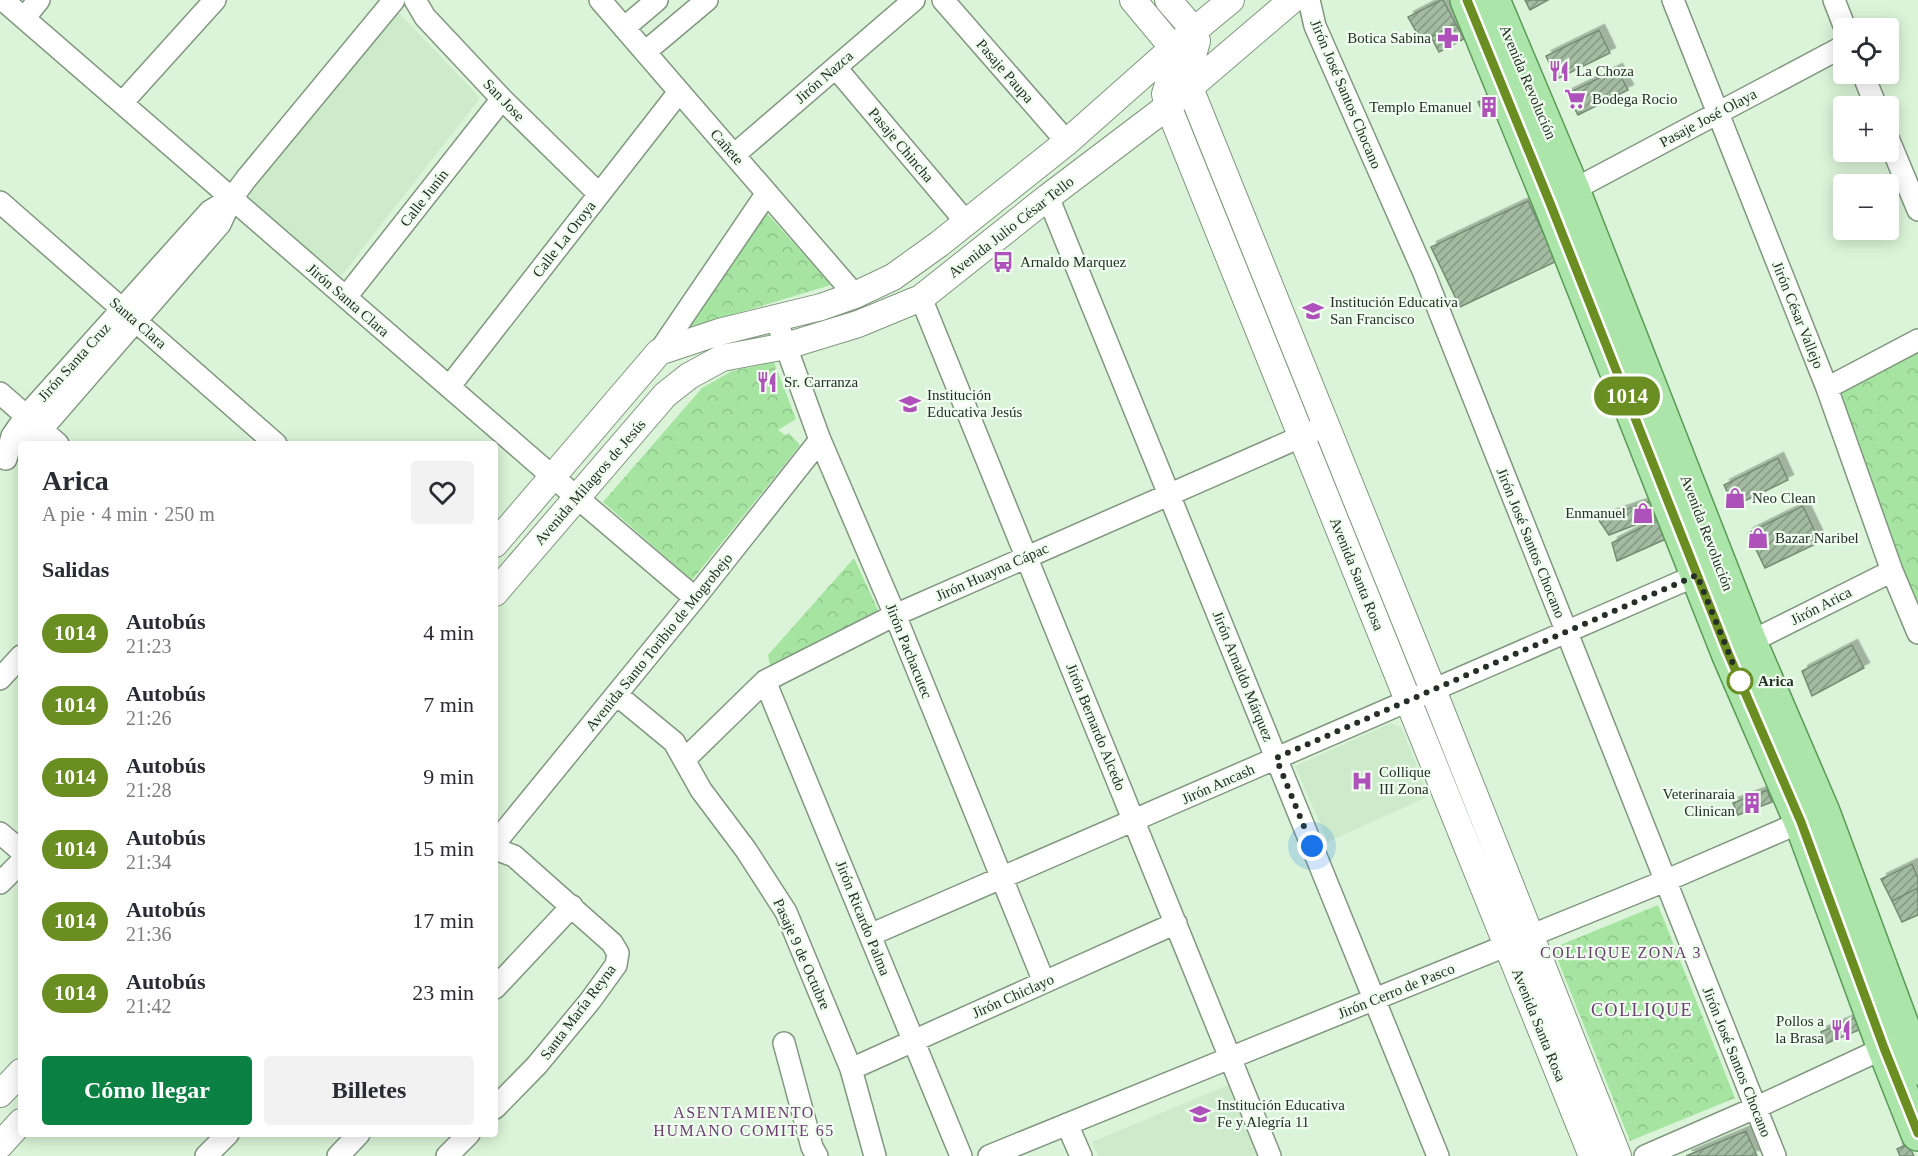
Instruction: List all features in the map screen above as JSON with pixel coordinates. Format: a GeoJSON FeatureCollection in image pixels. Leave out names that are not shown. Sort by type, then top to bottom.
{"type":"FeatureCollection","features":[{"type":"Feature","properties":{"kind":"main road","name":"Avenida Revolución"},"geometry":{"type":"LineString","coordinates":[[1467,0],[1728,653],[1801,822],[1918,1134]]}},
{"type":"Feature","properties":{"kind":"main road","name":"Avenida Revolución"},"geometry":{"type":"LineString","coordinates":[[1493,0],[1573,190],[1750,642],[1823,812],[1918,1068]]}},
{"type":"Feature","properties":{"kind":"street","name":"Jirón Santa Clara"},"geometry":{"type":"LineString","coordinates":[[3,0],[695,598]]}},
{"type":"Feature","properties":{"kind":"street"},"geometry":{"type":"LineString","coordinates":[[24,18],[39,0]]}},
{"type":"Feature","properties":{"kind":"street"},"geometry":{"type":"LineString","coordinates":[[122,103],[215,0]]}},
{"type":"Feature","properties":{"kind":"street","name":"Jirón Santa Cruz"},"geometry":{"type":"LineString","coordinates":[[17,441],[129,315],[210,211],[232,198],[394,0]]}},
{"type":"Feature","properties":{"kind":"street","name":"San Jose"},"geometry":{"type":"LineString","coordinates":[[414,0],[425,17],[502,99],[599,194]]}},
{"type":"Feature","properties":{"kind":"street","name":"Cañete"},"geometry":{"type":"LineString","coordinates":[[600,0],[855,295]]}},
{"type":"Feature","properties":{"kind":"street"},"geometry":{"type":"LineString","coordinates":[[624,28],[657,0]]}},
{"type":"Feature","properties":{"kind":"street"},"geometry":{"type":"LineString","coordinates":[[645,52],[707,0]]}},
{"type":"Feature","properties":{"kind":"street","name":"Jirón Nazca"},"geometry":{"type":"LineString","coordinates":[[734,155],[914,0]]}},
{"type":"Feature","properties":{"kind":"street","name":"Pasaje Paupa"},"geometry":{"type":"LineString","coordinates":[[943,0],[1067,142]]}},
{"type":"Feature","properties":{"kind":"street"},"geometry":{"type":"LineString","coordinates":[[1133,0],[1173,48]]}},
{"type":"Feature","properties":{"kind":"street"},"geometry":{"type":"LineString","coordinates":[[1168,0],[1194,30]]}},
{"type":"Feature","properties":{"kind":"street","name":"Avenida Julio César Tello"},"geometry":{"type":"LineString","coordinates":[[659,352],[719,332],[821,307],[855,295],[893,277],[1067,142],[1173,48],[1232,0]]}},
{"type":"Feature","properties":{"kind":"street","name":"Avenida Julio César Tello"},"geometry":{"type":"LineString","coordinates":[[689,376],[723,358],[786,346],[858,324],[921,298],[1168,106],[1292,0]]}},
{"type":"Feature","properties":{"kind":"street","name":"Jirón José Santos Chocano"},"geometry":{"type":"LineString","coordinates":[[1309,0],[1315,26],[1424,273],[1774,1156]]}},
{"type":"Feature","properties":{"kind":"street","name":"Jirón César Vallejo"},"geometry":{"type":"LineString","coordinates":[[1672,0],[1827,388],[1892,571],[1916,620]]}},
{"type":"Feature","properties":{"kind":"street"},"geometry":{"type":"LineString","coordinates":[[1834,0],[1841,18]]}},
{"type":"Feature","properties":{"kind":"street","name":"Avenida Santa Rosa"},"geometry":{"type":"LineString","coordinates":[[1194,30],[1197,41],[1187,76],[1190,88],[1433,690],[1592,1156]]}},
{"type":"Feature","properties":{"kind":"street","name":"Avenida Santa Rosa"},"geometry":{"type":"LineString","coordinates":[[1173,48],[1176,58],[1165,94],[1168,106],[1408,701],[1618,1156]]}},
{"type":"Feature","properties":{"kind":"street","name":"Pasaje José Olaya"},"geometry":{"type":"LineString","coordinates":[[1573,190],[1833,52]]}},
{"type":"Feature","properties":{"kind":"street","name":"Pasaje Chincha"},"geometry":{"type":"LineString","coordinates":[[836,68],[966,222]]}},
{"type":"Feature","properties":{"kind":"street","name":"Calle La Oroya"},"geometry":{"type":"LineString","coordinates":[[449,387],[679,92]]}},
{"type":"Feature","properties":{"kind":"street","name":"Calle Junín"},"geometry":{"type":"LineString","coordinates":[[346,297],[502,99]]}},
{"type":"Feature","properties":{"kind":"street"},"geometry":{"type":"LineString","coordinates":[[1898,162],[1918,210]]}},
{"type":"Feature","properties":{"kind":"street"},"geometry":{"type":"LineString","coordinates":[[659,352],[768,193]]}},
{"type":"Feature","properties":{"kind":"street","name":"Jirón Arnaldo Márquez"},"geometry":{"type":"LineString","coordinates":[[1048,197],[1438,1156]]}},
{"type":"Feature","properties":{"kind":"street","name":"Santa Clara"},"geometry":{"type":"LineString","coordinates":[[0,202],[273,441]]}},
{"type":"Feature","properties":{"kind":"street","name":"Jirón Bernardo Alcedo"},"geometry":{"type":"LineString","coordinates":[[921,298],[1270,1156]]}},
{"type":"Feature","properties":{"kind":"street","name":"Jirón Pachacutec"},"geometry":{"type":"LineString","coordinates":[[776,319],[820,440],[895,615],[1044,982]]}},
{"type":"Feature","properties":{"kind":"street"},"geometry":{"type":"LineString","coordinates":[[1827,388],[1918,340]]}},
{"type":"Feature","properties":{"kind":"street","name":"Avenida Milagros de Jesús"},"geometry":{"type":"LineString","coordinates":[[498,541],[659,352]]}},
{"type":"Feature","properties":{"kind":"street","name":"Avenida Milagros de Jesús"},"geometry":{"type":"LineString","coordinates":[[498,589],[664,395],[689,376]]}},
{"type":"Feature","properties":{"kind":"street"},"geometry":{"type":"LineString","coordinates":[[0,393],[17,441]]}},
{"type":"Feature","properties":{"kind":"street","name":"Jirón Huayna Cápac"},"geometry":{"type":"LineString","coordinates":[[684,760],[765,681],[895,615],[1326,426]]}},
{"type":"Feature","properties":{"kind":"street","name":"Avenida Santo Toribio de Mogrobejo"},"geometry":{"type":"LineString","coordinates":[[498,839],[695,598],[820,440]]}},
{"type":"Feature","properties":{"kind":"street","name":"Jirón Arica"},"geometry":{"type":"LineString","coordinates":[[1750,642],[1892,571]]}},
{"type":"Feature","properties":{"kind":"street","name":"Jirón Ancash"},"geometry":{"type":"LineString","coordinates":[[870,935],[1697,575]]}},
{"type":"Feature","properties":{"kind":"street"},"geometry":{"type":"LineString","coordinates":[[0,679],[18,659]]}},
{"type":"Feature","properties":{"kind":"street","name":"Jirón Ricardo Palma"},"geometry":{"type":"LineString","coordinates":[[765,681],[961,1156]]}},
{"type":"Feature","properties":{"kind":"street","name":"Pasaje 9 de Octubre"},"geometry":{"type":"LineString","coordinates":[[617,694],[674,742],[701,790],[746,850],[786,912],[851,1069],[875,1156]]}},
{"type":"Feature","properties":{"kind":"street","name":"Jirón Cerro de Pasco"},"geometry":{"type":"LineString","coordinates":[[989,1156],[1665,881],[1801,822]]}},
{"type":"Feature","properties":{"kind":"street"},"geometry":{"type":"LineString","coordinates":[[0,833],[18,848]]}},
{"type":"Feature","properties":{"kind":"street","name":"Santa María Reyna"},"geometry":{"type":"LineString","coordinates":[[498,850],[514,856],[612,943],[618,953],[616,965],[590,1002],[537,1065],[498,1105]]}},
{"type":"Feature","properties":{"kind":"street"},"geometry":{"type":"LineString","coordinates":[[0,883],[18,865]]}},
{"type":"Feature","properties":{"kind":"street"},"geometry":{"type":"LineString","coordinates":[[498,985],[572,906]]}},
{"type":"Feature","properties":{"kind":"street","name":"Jirón Chiclayo"},"geometry":{"type":"LineString","coordinates":[[851,1069],[1176,923]]}},
{"type":"Feature","properties":{"kind":"street"},"geometry":{"type":"LineString","coordinates":[[784,1043],[812,1147],[817,1156]]}},
{"type":"Feature","properties":{"kind":"street"},"geometry":{"type":"LineString","coordinates":[[1645,1156],[1884,1048]]}},
{"type":"Feature","properties":{"kind":"street"},"geometry":{"type":"LineString","coordinates":[[0,1094],[18,1075]]}},
{"type":"Feature","properties":{"kind":"street"},"geometry":{"type":"LineString","coordinates":[[1067,1124],[1081,1156]]}},
{"type":"Feature","properties":{"kind":"street"},"geometry":{"type":"LineString","coordinates":[[0,1145],[18,1125]]}},
{"type":"Feature","properties":{"kind":"street"},"geometry":{"type":"LineString","coordinates":[[206,1156],[225,1137]]}},
{"type":"Feature","properties":{"kind":"street"},"geometry":{"type":"LineString","coordinates":[[447,1156],[466,1137]]}},
{"type":"Feature","properties":{"kind":"shaded area"},"geometry":{"type":"Polygon","coordinates":[[[398,12],[480,98],[341,276],[242,196],[398,12]]]}},
{"type":"Feature","properties":{"kind":"shaded area","name":"Collique III Zona"},"geometry":{"type":"Polygon","coordinates":[[[1391,723],[1401,727],[1429,796],[1328,842],[1295,766],[1391,723]]]}},
{"type":"Feature","properties":{"kind":"shaded area","name":"Institución Educativa Fe y Alegría 11"},"geometry":{"type":"Polygon","coordinates":[[[1228,1085],[1257,1156],[1098,1156],[1092,1142],[1228,1085]]]}},
{"type":"Feature","properties":{"kind":"green space"},"geometry":{"type":"Polygon","coordinates":[[[765,211],[831,285],[685,329],[765,211]]]}},
{"type":"Feature","properties":{"kind":"green space"},"geometry":{"type":"Polygon","coordinates":[[[1918,349],[1918,601],[1914,604],[1838,390],[1918,349]]]}},
{"type":"Feature","properties":{"kind":"green space"},"geometry":{"type":"Polygon","coordinates":[[[774,362],[796,419],[778,430],[785,435],[789,433],[800,445],[692,580],[603,502],[702,388],[732,371],[774,362]]]}},
{"type":"Feature","properties":{"kind":"green space"},"geometry":{"type":"Polygon","coordinates":[[[854,558],[879,612],[771,670],[768,655],[854,558]]]}},
{"type":"Feature","properties":{"kind":"green space"},"geometry":{"type":"Polygon","coordinates":[[[1658,905],[1735,1098],[1630,1141],[1553,948],[1658,905]]]}},
{"type":"Feature","properties":{"kind":"building"},"geometry":{"type":"Polygon","coordinates":[[[1441,0],[1456,24],[1422,42],[1408,17],[1441,0]]]}},
{"type":"Feature","properties":{"kind":"building"},"geometry":{"type":"Polygon","coordinates":[[[1525,0],[1548,0],[1530,10],[1525,0]]]}},
{"type":"Feature","properties":{"kind":"building","name":"Botica Sabina"},"geometry":{"type":"Polygon","coordinates":[[[1456,24],[1464,39],[1439,52],[1431,37],[1456,24]]]}},
{"type":"Feature","properties":{"kind":"building"},"geometry":{"type":"Polygon","coordinates":[[[1599,30],[1610,53],[1557,79],[1546,56],[1599,30]]]}},
{"type":"Feature","properties":{"kind":"building"},"geometry":{"type":"Polygon","coordinates":[[[1617,69],[1628,90],[1578,115],[1567,94],[1617,69]]]}},
{"type":"Feature","properties":{"kind":"building","name":"Templo Emanuel"},"geometry":{"type":"Polygon","coordinates":[[[1494,95],[1501,111],[1485,118],[1478,102],[1494,95]]]}},
{"type":"Feature","properties":{"kind":"building"},"geometry":{"type":"Polygon","coordinates":[[[1528,201],[1557,261],[1460,307],[1431,247],[1528,201]]]}},
{"type":"Feature","properties":{"kind":"building"},"geometry":{"type":"Polygon","coordinates":[[[1778,458],[1788,480],[1734,506],[1724,485],[1778,458]]]}},
{"type":"Feature","properties":{"kind":"building"},"geometry":{"type":"Polygon","coordinates":[[[1651,501],[1658,516],[1609,535],[1598,519],[1651,501]]]}},
{"type":"Feature","properties":{"kind":"building"},"geometry":{"type":"Polygon","coordinates":[[[1803,506],[1820,542],[1765,568],[1748,533],[1803,506]]]}},
{"type":"Feature","properties":{"kind":"building"},"geometry":{"type":"Polygon","coordinates":[[[1659,518],[1668,538],[1617,561],[1612,543],[1659,518]]]}},
{"type":"Feature","properties":{"kind":"building"},"geometry":{"type":"Polygon","coordinates":[[[1852,645],[1864,668],[1812,696],[1802,671],[1852,645]]]}},
{"type":"Feature","properties":{"kind":"building","name":"Veterinaraia Clinican"},"geometry":{"type":"Polygon","coordinates":[[[1767,790],[1772,802],[1738,815],[1733,803],[1767,790]]]}},
{"type":"Feature","properties":{"kind":"building"},"geometry":{"type":"Polygon","coordinates":[[[1912,864],[1918,878],[1918,888],[1892,901],[1881,879],[1912,864]]]}},
{"type":"Feature","properties":{"kind":"building"},"geometry":{"type":"Polygon","coordinates":[[[1918,888],[1918,915],[1902,922],[1892,901],[1918,888]]]}},
{"type":"Feature","properties":{"kind":"building"},"geometry":{"type":"Polygon","coordinates":[[[1861,1015],[1866,1027],[1825,1044],[1821,1032],[1861,1015]]]}},
{"type":"Feature","properties":{"kind":"building"},"geometry":{"type":"Polygon","coordinates":[[[1746,1131],[1757,1156],[1686,1156],[1746,1131]]]}},
{"type":"Feature","properties":{"kind":"building"},"geometry":{"type":"Polygon","coordinates":[[[1908,1144],[1914,1156],[1900,1156],[1897,1149],[1908,1144]]]}},
{"type":"Feature","properties":{"kind":"bus line","name":"1014"},"geometry":{"type":"LineString","coordinates":[[1467,0],[1728,653],[1801,822],[1884,1048],[1918,1133]]}},
{"type":"Feature","properties":{"kind":"place","name":"Botica Sabina"},"geometry":{"type":"Point","coordinates":[1448,38]}},
{"type":"Feature","properties":{"kind":"place","name":"La Choza"},"geometry":{"type":"Point","coordinates":[1559,71]}},
{"type":"Feature","properties":{"kind":"place","name":"Bodega Rocio"},"geometry":{"type":"Point","coordinates":[1575,99]}},
{"type":"Feature","properties":{"kind":"place","name":"Templo Emanuel"},"geometry":{"type":"Point","coordinates":[1489,107]}},
{"type":"Feature","properties":{"kind":"place","name":"Arnaldo Marquez"},"geometry":{"type":"Point","coordinates":[1003,262]}},
{"type":"Feature","properties":{"kind":"place","name":"Institución Educativa San Francisco"},"geometry":{"type":"Point","coordinates":[1313,311]}},
{"type":"Feature","properties":{"kind":"place","name":"Sr. Carranza"},"geometry":{"type":"Point","coordinates":[767,382]}},
{"type":"Feature","properties":{"kind":"place","name":"Institución Educativa Jesús"},"geometry":{"type":"Point","coordinates":[910,404]}},
{"type":"Feature","properties":{"kind":"place","name":"Neo Clean"},"geometry":{"type":"Point","coordinates":[1735,498]}},
{"type":"Feature","properties":{"kind":"place","name":"Enmanuel"},"geometry":{"type":"Point","coordinates":[1643,513]}},
{"type":"Feature","properties":{"kind":"place","name":"Bazar Naribel"},"geometry":{"type":"Point","coordinates":[1758,538]}},
{"type":"Feature","properties":{"kind":"place","name":"Arica"},"geometry":{"type":"Point","coordinates":[1740,681]}},
{"type":"Feature","properties":{"kind":"place","name":"Collique III Zona"},"geometry":{"type":"Point","coordinates":[1362,781]}},
{"type":"Feature","properties":{"kind":"place","name":"Veterinaraia Clinican"},"geometry":{"type":"Point","coordinates":[1752,803]}},
{"type":"Feature","properties":{"kind":"place","name":"Pollos a la Brasa"},"geometry":{"type":"Point","coordinates":[1841,1030]}},
{"type":"Feature","properties":{"kind":"place","name":"Institución Educativa Fe y Alegría 11"},"geometry":{"type":"Point","coordinates":[1200,1114]}},
{"type":"Feature","properties":{"kind":"district","name":"COLLIQUE ZONA 3"},"geometry":{"type":"Point","coordinates":[1621,952]}},
{"type":"Feature","properties":{"kind":"district","name":"COLLIQUE"},"geometry":{"type":"Point","coordinates":[1642,1010]}},
{"type":"Feature","properties":{"kind":"district","name":"ASENTAMIENTO HUMANO COMITE 65"},"geometry":{"type":"Point","coordinates":[744,1121]}},
{"type":"Feature","properties":{"kind":"route"},"geometry":{"type":"LineString","coordinates":[[1312,846],[1276,758],[1697,575],[1740,681]]}}]}
